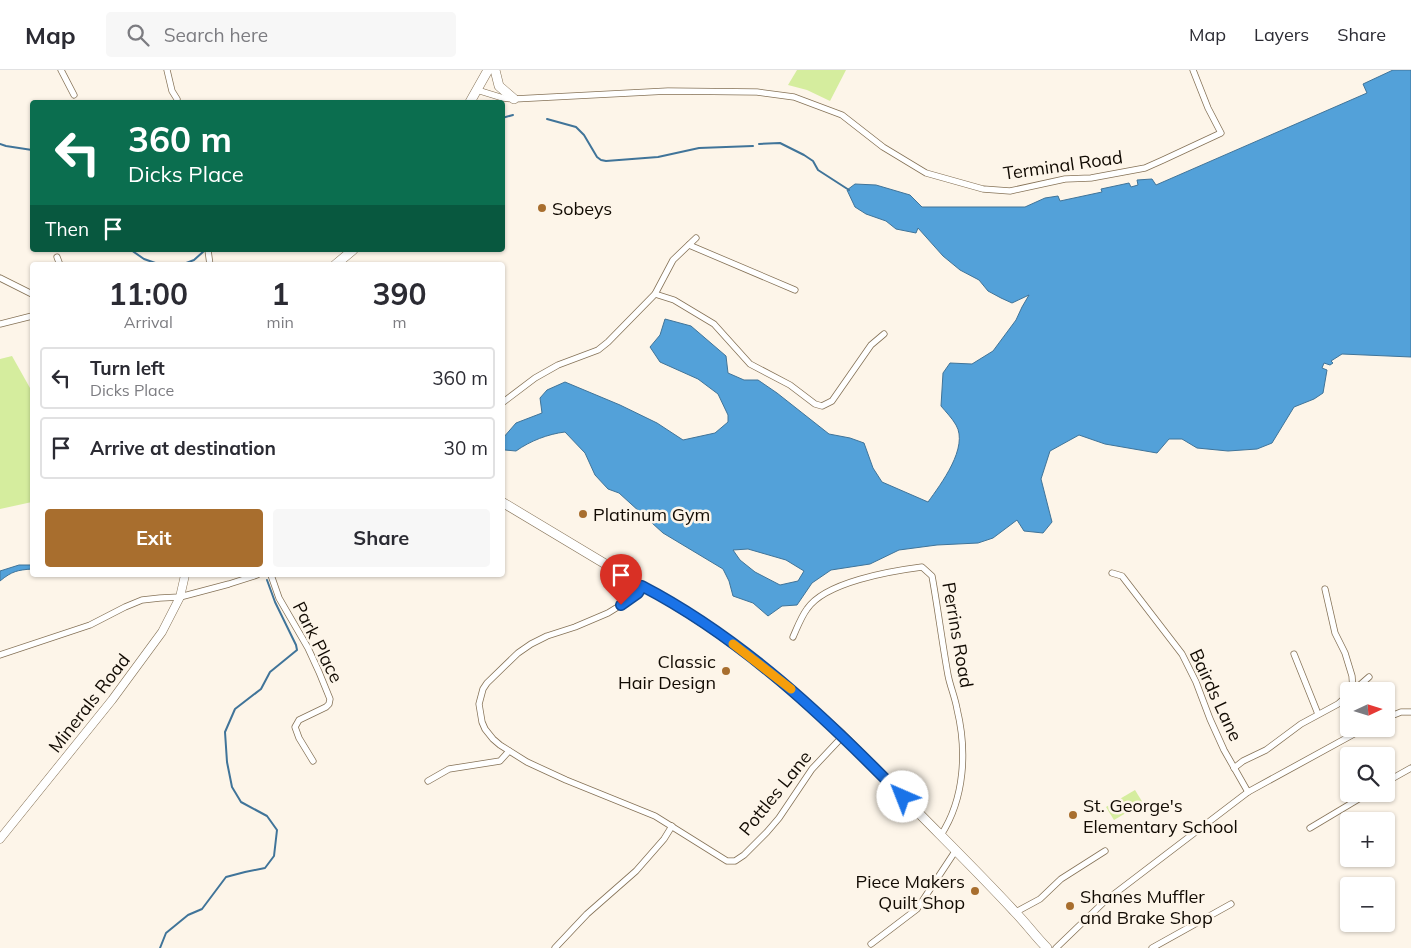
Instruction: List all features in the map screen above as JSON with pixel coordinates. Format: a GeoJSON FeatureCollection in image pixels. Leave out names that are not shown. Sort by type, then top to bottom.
{"type":"FeatureCollection","features":[{"type":"Feature","properties":{"kind":"main road"},"geometry":{"type":"LineString","coordinates":[[471,100],[488,70]]}},
{"type":"Feature","properties":{"kind":"main road"},"geometry":{"type":"LineString","coordinates":[[495,70],[499,86],[514,99]]}},
{"type":"Feature","properties":{"kind":"main road"},"geometry":{"type":"LineString","coordinates":[[339,262],[351,252]]}},
{"type":"Feature","properties":{"kind":"main road"},"geometry":{"type":"LineString","coordinates":[[505,504],[659,595],[727,639],[794,692],[843,736],[956,850],[1016,912],[1047,948]]}},
{"type":"Feature","properties":{"kind":"street"},"geometry":{"type":"LineString","coordinates":[[61,70],[74,95]]}},
{"type":"Feature","properties":{"kind":"street"},"geometry":{"type":"LineString","coordinates":[[167,70],[172,90],[177,99]]}},
{"type":"Feature","properties":{"kind":"street","name":"Terminal Road"},"geometry":{"type":"LineString","coordinates":[[477,90],[503,98],[514,99],[668,91],[758,92],[794,96],[842,115],[883,147],[926,173],[983,189],[1010,191],[1065,179],[1091,178],[1145,168],[1221,133],[1208,108],[1193,70]]}},
{"type":"Feature","properties":{"kind":"street"},"geometry":{"type":"LineString","coordinates":[[505,400],[535,378],[558,365],[598,350],[608,342],[655,294],[674,260],[696,238]]}},
{"type":"Feature","properties":{"kind":"street"},"geometry":{"type":"LineString","coordinates":[[689,245],[795,290]]}},
{"type":"Feature","properties":{"kind":"street"},"geometry":{"type":"LineString","coordinates":[[57,257],[59,262]]}},
{"type":"Feature","properties":{"kind":"street"},"geometry":{"type":"LineString","coordinates":[[0,278],[30,293]]}},
{"type":"Feature","properties":{"kind":"street"},"geometry":{"type":"LineString","coordinates":[[655,294],[674,300],[714,324],[750,364],[790,385],[815,404],[822,406],[832,401],[872,345],[884,334]]}},
{"type":"Feature","properties":{"kind":"street"},"geometry":{"type":"LineString","coordinates":[[0,324],[30,316]]}},
{"type":"Feature","properties":{"kind":"street","name":"Perrins Road"},"geometry":{"type":"LineString","coordinates":[[793,637],[808,608],[822,595],[842,585],[894,571],[922,567],[932,576],[949,678],[962,735],[964,760],[952,816],[941,835]]}},
{"type":"Feature","properties":{"kind":"street","name":"Bairds Lane"},"geometry":{"type":"LineString","coordinates":[[1112,573],[1122,576],[1182,654],[1196,682],[1210,719],[1248,792]]}},
{"type":"Feature","properties":{"kind":"street","name":"Minerals Road"},"geometry":{"type":"LineString","coordinates":[[0,839],[112,700],[162,632],[180,597],[185,577]]}},
{"type":"Feature","properties":{"kind":"street"},"geometry":{"type":"LineString","coordinates":[[0,655],[90,625],[142,600],[180,597],[251,577]]}},
{"type":"Feature","properties":{"kind":"street","name":"Park Place"},"geometry":{"type":"LineString","coordinates":[[272,577],[279,598],[308,648],[330,699],[329,704],[299,720],[296,727],[299,738],[313,761]]}},
{"type":"Feature","properties":{"kind":"street"},"geometry":{"type":"LineString","coordinates":[[555,948],[587,914],[636,871],[672,826],[638,809],[527,762],[493,740],[482,722],[479,704],[480,696],[487,683],[518,653],[531,644],[608,613],[634,597],[642,586]]}},
{"type":"Feature","properties":{"kind":"street"},"geometry":{"type":"LineString","coordinates":[[1324,589],[1335,632],[1345,653],[1352,682]]}},
{"type":"Feature","properties":{"kind":"street"},"geometry":{"type":"LineString","coordinates":[[1294,654],[1318,714]]}},
{"type":"Feature","properties":{"kind":"street"},"geometry":{"type":"LineString","coordinates":[[1363,682],[1369,677]]}},
{"type":"Feature","properties":{"kind":"street"},"geometry":{"type":"LineString","coordinates":[[1234,768],[1243,761],[1266,750],[1301,724],[1340,702]]}},
{"type":"Feature","properties":{"kind":"street"},"geometry":{"type":"LineString","coordinates":[[1395,714],[1411,706]]}},
{"type":"Feature","properties":{"kind":"street"},"geometry":{"type":"LineString","coordinates":[[1401,712],[1411,712]]}},
{"type":"Feature","properties":{"kind":"street","name":"Pottles Lane"},"geometry":{"type":"LineString","coordinates":[[672,826],[727,862],[735,861],[744,855],[767,832],[812,769],[843,736]]}},
{"type":"Feature","properties":{"kind":"street"},"geometry":{"type":"LineString","coordinates":[[1056,948],[1105,901],[1248,792],[1346,738]]}},
{"type":"Feature","properties":{"kind":"street"},"geometry":{"type":"LineString","coordinates":[[428,781],[449,769],[500,760],[510,751]]}},
{"type":"Feature","properties":{"kind":"street"},"geometry":{"type":"LineString","coordinates":[[1395,777],[1411,768]]}},
{"type":"Feature","properties":{"kind":"street"},"geometry":{"type":"LineString","coordinates":[[1310,828],[1354,802]]}},
{"type":"Feature","properties":{"kind":"street"},"geometry":{"type":"LineString","coordinates":[[871,944],[917,909],[956,850]]}},
{"type":"Feature","properties":{"kind":"street"},"geometry":{"type":"LineString","coordinates":[[1016,912],[1040,899],[1061,879],[1105,850]]}},
{"type":"Feature","properties":{"kind":"street"},"geometry":{"type":"LineString","coordinates":[[1152,948],[1231,904]]}},
{"type":"Feature","properties":{"kind":"green space"},"geometry":{"type":"Polygon","coordinates":[[[797,70],[846,70],[830,101],[807,90],[788,85],[797,70]]]}},
{"type":"Feature","properties":{"kind":"green space"},"geometry":{"type":"Polygon","coordinates":[[[12,356],[30,388],[30,502],[0,509],[0,359],[12,356]]]}},
{"type":"Feature","properties":{"kind":"green space"},"geometry":{"type":"Polygon","coordinates":[[[1135,790],[1143,803],[1114,820],[1106,807],[1135,790]]]}},
{"type":"Feature","properties":{"kind":"water"},"geometry":{"type":"Polygon","coordinates":[[[1393,70],[1411,70],[1411,357],[1342,354],[1331,361],[1333,363],[1330,365],[1324,363],[1322,368],[1327,370],[1323,393],[1294,407],[1272,443],[1257,449],[1228,451],[1197,448],[1182,439],[1169,439],[1157,453],[1105,444],[1079,435],[1050,451],[1041,479],[1052,522],[1043,533],[1024,531],[1017,520],[993,538],[978,543],[937,545],[899,550],[870,564],[831,570],[812,583],[797,605],[782,606],[768,616],[753,603],[733,596],[723,569],[663,533],[619,493],[608,489],[595,475],[585,453],[565,432],[539,438],[516,451],[505,450],[505,436],[516,423],[542,413],[540,398],[547,390],[565,382],[657,423],[683,440],[715,433],[728,422],[728,415],[718,394],[698,379],[660,362],[650,347],[660,335],[665,319],[691,326],[726,356],[728,373],[744,380],[758,380],[829,434],[864,443],[873,468],[882,482],[928,502],[952,465],[959,444],[959,434],[956,425],[941,406],[943,373],[950,363],[972,364],[993,351],[1016,320],[1029,295],[1012,303],[988,291],[979,280],[960,270],[943,256],[918,228],[916,233],[896,229],[886,221],[866,214],[855,207],[847,190],[855,184],[876,185],[910,195],[922,207],[1025,207],[1045,198],[1058,196],[1060,201],[1102,192],[1101,189],[1129,183],[1131,187],[1138,185],[1137,180],[1152,179],[1156,185],[1367,93],[1363,84],[1393,70]],[[748,549],[733,550],[740,560],[755,572],[780,585],[798,581],[804,571],[786,560],[748,549]]]}},
{"type":"Feature","properties":{"kind":"water"},"geometry":{"type":"Polygon","coordinates":[[[19,565],[30,565],[30,569],[15,572],[0,581],[0,571],[19,565]]]}},
{"type":"Feature","properties":{"kind":"waterway"},"geometry":{"type":"LineString","coordinates":[[505,117],[513,115]]}},
{"type":"Feature","properties":{"kind":"waterway"},"geometry":{"type":"LineString","coordinates":[[547,119],[576,127],[584,135],[597,157],[606,161],[658,157],[699,148],[753,146]]}},
{"type":"Feature","properties":{"kind":"waterway"},"geometry":{"type":"LineString","coordinates":[[759,144],[780,143],[804,155],[813,161],[818,170],[849,190]]}},
{"type":"Feature","properties":{"kind":"waterway"},"geometry":{"type":"LineString","coordinates":[[0,144],[30,150]]}},
{"type":"Feature","properties":{"kind":"waterway"},"geometry":{"type":"LineString","coordinates":[[134,252],[152,262]]}},
{"type":"Feature","properties":{"kind":"waterway"},"geometry":{"type":"LineString","coordinates":[[189,262],[203,252]]}},
{"type":"Feature","properties":{"kind":"waterway"},"geometry":{"type":"LineString","coordinates":[[160,948],[166,933],[188,915],[202,909],[226,877],[265,868],[274,856],[277,830],[267,816],[241,802],[232,787],[227,762],[225,732],[235,709],[261,689],[270,672],[297,650],[267,580]]}},
{"type":"Feature","properties":{"kind":"slow traffic"},"geometry":{"type":"LineString","coordinates":[[733,644],[791,689]]}},
{"type":"Feature","properties":{"kind":"place","name":"Sobeys"},"geometry":{"type":"Point","coordinates":[542,208]}},
{"type":"Feature","properties":{"kind":"place","name":"Platinum Gym"},"geometry":{"type":"Point","coordinates":[583,514]}},
{"type":"Feature","properties":{"kind":"place","name":"Classic Hair Design"},"geometry":{"type":"Point","coordinates":[726,671]}},
{"type":"Feature","properties":{"kind":"place","name":"St. George's Elementary School"},"geometry":{"type":"Point","coordinates":[1073,815]}},
{"type":"Feature","properties":{"kind":"place","name":"Piece Makers Quilt Shop"},"geometry":{"type":"Point","coordinates":[975,891]}},
{"type":"Feature","properties":{"kind":"place","name":"Shanes Muffler and Brake Shop"},"geometry":{"type":"Point","coordinates":[1070,906]}},
{"type":"Feature","properties":{"kind":"route"},"geometry":{"type":"LineString","coordinates":[[621,605],[634,597],[642,586],[727,639],[794,692],[843,736],[903,797]]}}]}
